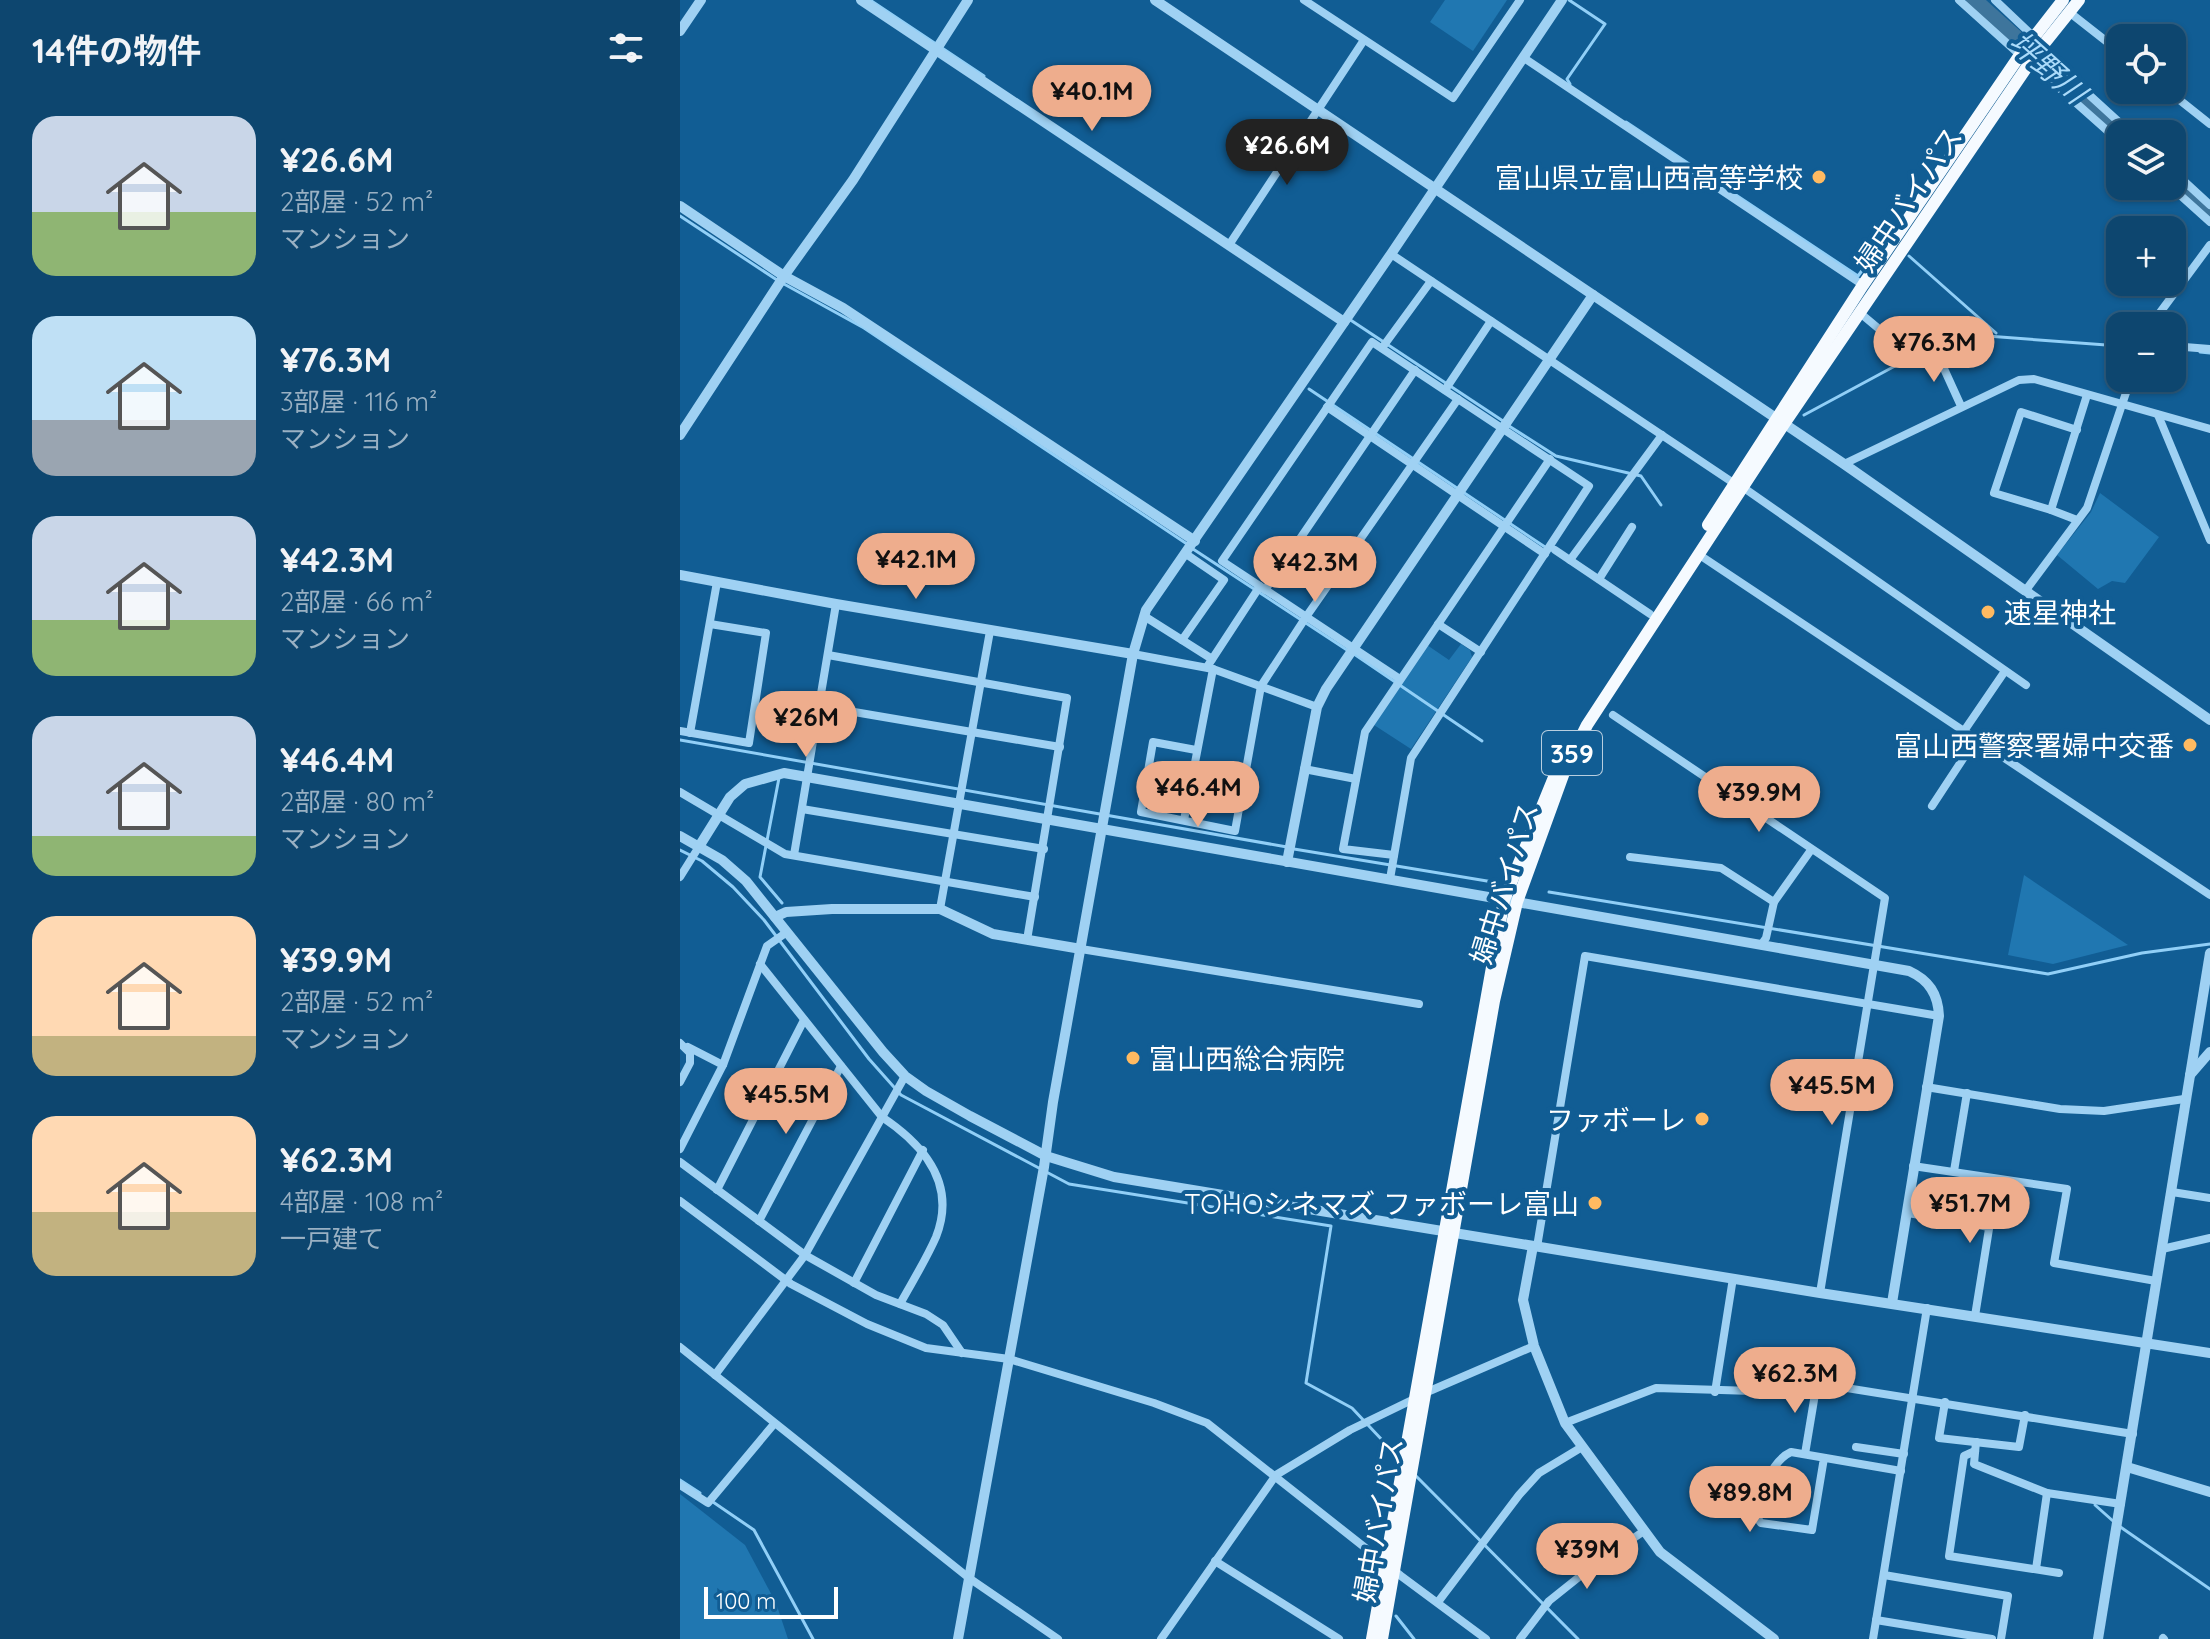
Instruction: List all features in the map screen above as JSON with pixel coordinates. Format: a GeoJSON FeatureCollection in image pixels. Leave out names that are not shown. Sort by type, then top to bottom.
{"type":"FeatureCollection","features":[{"type":"Feature","properties":{"kind":"highway","name":"婦中バイパス"},"geometry":{"type":"LineString","coordinates":[[1780,422],[1860,313],[2025,58],[2033,36],[2066,6],[2079,0]]}},
{"type":"Feature","properties":{"kind":"highway","name":"婦中バイパス"},"geometry":{"type":"LineString","coordinates":[[1510,901],[1566,767],[1587,725],[1698,554],[1863,285],[2025,58],[2039,49],[2066,6]]}},
{"type":"Feature","properties":{"kind":"highway","name":"婦中バイパス"},"geometry":{"type":"LineString","coordinates":[[1382,1639],[1390,1567],[1510,901],[1570,740],[1650,614],[1739,486]]}},
{"type":"Feature","properties":{"kind":"highway","name":"婦中バイパス"},"geometry":{"type":"LineString","coordinates":[[1372,1639],[1390,1567]]}},
{"type":"Feature","properties":{"kind":"street"},"geometry":{"type":"LineString","coordinates":[[680,31],[701,0]]}},
{"type":"Feature","properties":{"kind":"street"},"geometry":{"type":"LineString","coordinates":[[861,0],[1344,322]]}},
{"type":"Feature","properties":{"kind":"street"},"geometry":{"type":"LineString","coordinates":[[680,435],[784,276],[853,180],[968,0]]}},
{"type":"Feature","properties":{"kind":"street"},"geometry":{"type":"LineString","coordinates":[[1155,0],[1844,464],[2210,720]]}},
{"type":"Feature","properties":{"kind":"street"},"geometry":{"type":"LineString","coordinates":[[1304,0],[1453,98],[1520,0]]}},
{"type":"Feature","properties":{"kind":"street"},"geometry":{"type":"LineString","coordinates":[[958,1639],[1133,654],[1144,616],[1562,0]]}},
{"type":"Feature","properties":{"kind":"street"},"geometry":{"type":"LineString","coordinates":[[1959,0],[2106,130]]}},
{"type":"Feature","properties":{"kind":"street"},"geometry":{"type":"LineString","coordinates":[[1995,0],[2033,36]]}},
{"type":"Feature","properties":{"kind":"street"},"geometry":{"type":"LineString","coordinates":[[2066,6],[2106,40]]}},
{"type":"Feature","properties":{"kind":"street"},"geometry":{"type":"LineString","coordinates":[[1229,245],[1364,40]]}},
{"type":"Feature","properties":{"kind":"street"},"geometry":{"type":"LineString","coordinates":[[2039,49],[2117,120]]}},
{"type":"Feature","properties":{"kind":"street"},"geometry":{"type":"LineString","coordinates":[[1524,58],[1863,285]]}},
{"type":"Feature","properties":{"kind":"street"},"geometry":{"type":"LineString","coordinates":[[2185,104],[2210,124]]}},
{"type":"Feature","properties":{"kind":"street"},"geometry":{"type":"LineString","coordinates":[[2186,183],[2210,205]]}},
{"type":"Feature","properties":{"kind":"street"},"geometry":{"type":"LineString","coordinates":[[2186,200],[2210,222]]}},
{"type":"Feature","properties":{"kind":"street"},"geometry":{"type":"LineString","coordinates":[[680,206],[784,276],[843,308],[1195,541]]}},
{"type":"Feature","properties":{"kind":"street"},"geometry":{"type":"LineString","coordinates":[[2160,312],[2210,245]]}},
{"type":"Feature","properties":{"kind":"street"},"geometry":{"type":"LineString","coordinates":[[1391,254],[1739,486],[2026,685]]}},
{"type":"Feature","properties":{"kind":"street"},"geometry":{"type":"LineString","coordinates":[[1382,348],[1431,281]]}},
{"type":"Feature","properties":{"kind":"street"},"geometry":{"type":"LineString","coordinates":[[1287,862],[1317,707],[1352,647],[1593,295]]}},
{"type":"Feature","properties":{"kind":"street"},"geometry":{"type":"LineString","coordinates":[[1860,313],[1903,349],[1911,351],[1934,338],[1961,329]]}},
{"type":"Feature","properties":{"kind":"street"},"geometry":{"type":"LineString","coordinates":[[1445,390],[1491,321]]}},
{"type":"Feature","properties":{"kind":"street"},"geometry":{"type":"LineString","coordinates":[[1390,879],[1411,758],[1589,486],[1372,342],[1222,561],[1400,679]]}},
{"type":"Feature","properties":{"kind":"street"},"geometry":{"type":"LineString","coordinates":[[2186,347],[2210,349]]}},
{"type":"Feature","properties":{"kind":"street"},"geometry":{"type":"LineString","coordinates":[[1935,349],[1961,406]]}},
{"type":"Feature","properties":{"kind":"street"},"geometry":{"type":"LineString","coordinates":[[1184,820],[1211,665],[1415,370]]}},
{"type":"Feature","properties":{"kind":"street"},"geometry":{"type":"LineString","coordinates":[[1844,464],[2019,380],[2034,379],[2210,429]]}},
{"type":"Feature","properties":{"kind":"street"},"geometry":{"type":"LineString","coordinates":[[2026,590],[2087,508],[2126,392]]}},
{"type":"Feature","properties":{"kind":"street"},"geometry":{"type":"LineString","coordinates":[[2051,510],[2087,395]]}},
{"type":"Feature","properties":{"kind":"street"},"geometry":{"type":"LineString","coordinates":[[1196,750],[1153,742],[1141,812],[1235,831],[1261,686],[1458,399]]}},
{"type":"Feature","properties":{"kind":"street"},"geometry":{"type":"LineString","coordinates":[[1327,407],[1545,554]]}},
{"type":"Feature","properties":{"kind":"street"},"geometry":{"type":"LineString","coordinates":[[2077,430],[2021,412],[1994,493],[2077,520]]}},
{"type":"Feature","properties":{"kind":"street"},"geometry":{"type":"LineString","coordinates":[[2158,415],[2210,540]]}},
{"type":"Feature","properties":{"kind":"street"},"geometry":{"type":"LineString","coordinates":[[1570,560],[1662,435]]}},
{"type":"Feature","properties":{"kind":"street"},"geometry":{"type":"LineString","coordinates":[[1394,855],[1343,849],[1365,732],[1550,459]]}},
{"type":"Feature","properties":{"kind":"street"},"geometry":{"type":"LineString","coordinates":[[1599,579],[1632,527]]}},
{"type":"Feature","properties":{"kind":"street"},"geometry":{"type":"LineString","coordinates":[[1555,550],[1650,614]]}},
{"type":"Feature","properties":{"kind":"street"},"geometry":{"type":"LineString","coordinates":[[1182,640],[1224,580],[1186,554]]}},
{"type":"Feature","properties":{"kind":"street"},"geometry":{"type":"LineString","coordinates":[[1698,554],[2210,895]]}},
{"type":"Feature","properties":{"kind":"street"},"geometry":{"type":"LineString","coordinates":[[680,575],[990,631],[1211,665],[1317,707]]}},
{"type":"Feature","properties":{"kind":"street"},"geometry":{"type":"LineString","coordinates":[[710,624],[766,633],[749,743],[685,732],[717,582]]}},
{"type":"Feature","properties":{"kind":"street"},"geometry":{"type":"LineString","coordinates":[[794,855],[836,604]]}},
{"type":"Feature","properties":{"kind":"street"},"geometry":{"type":"LineString","coordinates":[[1144,616],[1182,640],[1211,665]]}},
{"type":"Feature","properties":{"kind":"street"},"geometry":{"type":"LineString","coordinates":[[1438,624],[1481,652]]}},
{"type":"Feature","properties":{"kind":"street"},"geometry":{"type":"LineString","coordinates":[[940,909],[990,631]]}},
{"type":"Feature","properties":{"kind":"street"},"geometry":{"type":"LineString","coordinates":[[828,655],[1067,698],[1027,940]]}},
{"type":"Feature","properties":{"kind":"street"},"geometry":{"type":"LineString","coordinates":[[1964,731],[2005,671]]}},
{"type":"Feature","properties":{"kind":"street"},"geometry":{"type":"LineString","coordinates":[[819,706],[1060,747]]}},
{"type":"Feature","properties":{"kind":"street"},"geometry":{"type":"LineString","coordinates":[[1613,715],[1885,898],[1820,1293]]}},
{"type":"Feature","properties":{"kind":"street"},"geometry":{"type":"LineString","coordinates":[[1932,806],[1976,739]]}},
{"type":"Feature","properties":{"kind":"street"},"geometry":{"type":"LineString","coordinates":[[1304,769],[1356,779]]}},
{"type":"Feature","properties":{"kind":"street"},"geometry":{"type":"LineString","coordinates":[[680,877],[730,797],[745,784],[784,773],[1909,971],[1919,975],[1934,991],[1939,1016],[1892,1303]]}},
{"type":"Feature","properties":{"kind":"street"},"geometry":{"type":"LineString","coordinates":[[680,792],[785,854],[1035,897]]}},
{"type":"Feature","properties":{"kind":"street"},"geometry":{"type":"LineString","coordinates":[[802,809],[1044,849]]}},
{"type":"Feature","properties":{"kind":"street"},"geometry":{"type":"LineString","coordinates":[[680,836],[700,845],[746,881],[905,1076],[926,1091],[1046,1156],[1114,1177],[1820,1293],[2210,1353]]}},
{"type":"Feature","properties":{"kind":"street"},"geometry":{"type":"LineString","coordinates":[[1761,945],[1766,938],[1774,902],[1811,850]]}},
{"type":"Feature","properties":{"kind":"street"},"geometry":{"type":"LineString","coordinates":[[1630,857],[1721,868],[1774,902]]}},
{"type":"Feature","properties":{"kind":"street"},"geometry":{"type":"LineString","coordinates":[[775,917],[786,912],[832,909],[940,909],[993,934],[1419,1004]]}},
{"type":"Feature","properties":{"kind":"street"},"geometry":{"type":"LineString","coordinates":[[680,1149],[723,1065],[767,946],[787,932]]}},
{"type":"Feature","properties":{"kind":"street"},"geometry":{"type":"LineString","coordinates":[[2098,1639],[2210,953]]}},
{"type":"Feature","properties":{"kind":"street"},"geometry":{"type":"LineString","coordinates":[[1774,1639],[1660,1552],[1565,1423],[1534,1346],[1523,1300],[1585,956],[1939,1016]]}},
{"type":"Feature","properties":{"kind":"street"},"geometry":{"type":"LineString","coordinates":[[760,964],[882,1117],[923,1150],[939,1180],[943,1208],[936,1236],[900,1304]]}},
{"type":"Feature","properties":{"kind":"street"},"geometry":{"type":"LineString","coordinates":[[717,1190],[804,1020]]}},
{"type":"Feature","properties":{"kind":"street"},"geometry":{"type":"LineString","coordinates":[[682,1044],[723,1065]]}},
{"type":"Feature","properties":{"kind":"street"},"geometry":{"type":"LineString","coordinates":[[680,1082],[690,1063],[690,1053],[682,1044]]}},
{"type":"Feature","properties":{"kind":"street"},"geometry":{"type":"LineString","coordinates":[[2190,1075],[2210,1052]]}},
{"type":"Feature","properties":{"kind":"street"},"geometry":{"type":"LineString","coordinates":[[759,1221],[841,1066]]}},
{"type":"Feature","properties":{"kind":"street"},"geometry":{"type":"LineString","coordinates":[[715,1375],[805,1255],[905,1076]]}},
{"type":"Feature","properties":{"kind":"street"},"geometry":{"type":"LineString","coordinates":[[1926,1087],[2060,1109],[2104,1111],[2184,1099]]}},
{"type":"Feature","properties":{"kind":"street"},"geometry":{"type":"LineString","coordinates":[[1954,1171],[1967,1093]]}},
{"type":"Feature","properties":{"kind":"street"},"geometry":{"type":"LineString","coordinates":[[854,1283],[923,1150]]}},
{"type":"Feature","properties":{"kind":"street"},"geometry":{"type":"LineString","coordinates":[[680,1162],[805,1255],[876,1295],[926,1314],[943,1325],[962,1353]]}},
{"type":"Feature","properties":{"kind":"street"},"geometry":{"type":"LineString","coordinates":[[1913,1166],[2067,1189],[2054,1263],[2156,1281]]}},
{"type":"Feature","properties":{"kind":"street"},"geometry":{"type":"LineString","coordinates":[[1975,1316],[1997,1179]]}},
{"type":"Feature","properties":{"kind":"street"},"geometry":{"type":"LineString","coordinates":[[2172,1192],[2210,1198]]}},
{"type":"Feature","properties":{"kind":"street"},"geometry":{"type":"LineString","coordinates":[[680,1201],[786,1281],[879,1329],[926,1348],[1009,1359],[1154,1403],[1207,1423],[1486,1639]]}},
{"type":"Feature","properties":{"kind":"street"},"geometry":{"type":"LineString","coordinates":[[1908,1213],[1989,1227]]}},
{"type":"Feature","properties":{"kind":"street"},"geometry":{"type":"LineString","coordinates":[[2162,1249],[2210,1238]]}},
{"type":"Feature","properties":{"kind":"street"},"geometry":{"type":"LineString","coordinates":[[1715,1392],[1733,1278]]}},
{"type":"Feature","properties":{"kind":"street"},"geometry":{"type":"LineString","coordinates":[[1873,1639],[1927,1308]]}},
{"type":"Feature","properties":{"kind":"street"},"geometry":{"type":"LineString","coordinates":[[1161,1639],[1276,1475],[1350,1430],[1534,1346]]}},
{"type":"Feature","properties":{"kind":"street"},"geometry":{"type":"LineString","coordinates":[[680,1347],[969,1578],[1058,1639]]}},
{"type":"Feature","properties":{"kind":"street"},"geometry":{"type":"LineString","coordinates":[[1565,1423],[1656,1388],[1753,1391],[1772,1376],[1913,1396],[2133,1434]]}},
{"type":"Feature","properties":{"kind":"street"},"geometry":{"type":"LineString","coordinates":[[1805,1454],[1817,1382]]}},
{"type":"Feature","properties":{"kind":"street"},"geometry":{"type":"LineString","coordinates":[[1945,1402],[1939,1438],[1976,1446],[2019,1447],[2025,1415]]}},
{"type":"Feature","properties":{"kind":"street"},"geometry":{"type":"LineString","coordinates":[[680,1485],[708,1503],[774,1424]]}},
{"type":"Feature","properties":{"kind":"street"},"geometry":{"type":"LineString","coordinates":[[1976,1446],[1974,1464],[2047,1493],[2121,1504]]}},
{"type":"Feature","properties":{"kind":"street"},"geometry":{"type":"LineString","coordinates":[[1976,1446],[1964,1456],[1949,1556],[2059,1573]]}},
{"type":"Feature","properties":{"kind":"street"},"geometry":{"type":"LineString","coordinates":[[1438,1602],[1539,1473],[1582,1447]]}},
{"type":"Feature","properties":{"kind":"street"},"geometry":{"type":"LineString","coordinates":[[1856,1447],[1904,1454]]}},
{"type":"Feature","properties":{"kind":"street"},"geometry":{"type":"LineString","coordinates":[[1824,1458],[1812,1530],[1761,1523],[1755,1515],[1760,1495],[1782,1456],[1791,1452],[1901,1471]]}},
{"type":"Feature","properties":{"kind":"street"},"geometry":{"type":"LineString","coordinates":[[2127,1467],[2210,1492]]}},
{"type":"Feature","properties":{"kind":"street"},"geometry":{"type":"LineString","coordinates":[[2036,1569],[2047,1493]]}},
{"type":"Feature","properties":{"kind":"street"},"geometry":{"type":"LineString","coordinates":[[1520,1639],[1549,1601],[1644,1531]]}},
{"type":"Feature","properties":{"kind":"street"},"geometry":{"type":"LineString","coordinates":[[1215,1561],[1339,1639]]}},
{"type":"Feature","properties":{"kind":"street"},"geometry":{"type":"LineString","coordinates":[[1884,1575],[2008,1596],[2001,1639]]}},
{"type":"Feature","properties":{"kind":"street"},"geometry":{"type":"LineString","coordinates":[[1876,1620],[1992,1639]]}},
{"type":"Feature","properties":{"kind":"shaded area"},"geometry":{"type":"Polygon","coordinates":[[[1445,0],[1507,0],[1473,51],[1430,22],[1445,0]]]}},
{"type":"Feature","properties":{"kind":"shaded area"},"geometry":{"type":"Polygon","coordinates":[[[2100,493],[2159,537],[2125,583],[2112,581],[2098,589],[2057,555],[2091,512],[2100,493]]]}},
{"type":"Feature","properties":{"kind":"shaded area"},"geometry":{"type":"Polygon","coordinates":[[[1461,644],[1470,650],[1472,657],[1411,749],[1374,725],[1427,645],[1449,660],[1461,644]]]}},
{"type":"Feature","properties":{"kind":"shaded area"},"geometry":{"type":"Polygon","coordinates":[[[2024,875],[2128,945],[2053,964],[2008,955],[2024,875]]]}},
{"type":"Feature","properties":{"kind":"shaded area"},"geometry":{"type":"Polygon","coordinates":[[[680,1494],[745,1545],[776,1603],[788,1639],[680,1639],[680,1494]]]}},
{"type":"Feature","properties":{"kind":"waterway"},"geometry":{"type":"LineString","coordinates":[[870,0],[984,76]]}},
{"type":"Feature","properties":{"kind":"waterway"},"geometry":{"type":"LineString","coordinates":[[1569,0],[1605,24],[1567,79],[1570,84]]}},
{"type":"Feature","properties":{"kind":"waterway","name":"坪野川"},"geometry":{"type":"LineString","coordinates":[[1974,0],[2107,120]]}},
{"type":"Feature","properties":{"kind":"waterway"},"geometry":{"type":"LineString","coordinates":[[1626,122],[1858,276],[1886,238]]}},
{"type":"Feature","properties":{"kind":"waterway","name":"坪野川"},"geometry":{"type":"LineString","coordinates":[[2186,191],[2210,212]]}},
{"type":"Feature","properties":{"kind":"waterway"},"geometry":{"type":"LineString","coordinates":[[680,216],[777,280]]}},
{"type":"Feature","properties":{"kind":"waterway"},"geometry":{"type":"LineString","coordinates":[[1909,256],[1996,333]]}},
{"type":"Feature","properties":{"kind":"waterway"},"geometry":{"type":"LineString","coordinates":[[784,284],[864,328],[1187,544]]}},
{"type":"Feature","properties":{"kind":"waterway"},"geometry":{"type":"LineString","coordinates":[[1349,319],[1503,421]]}},
{"type":"Feature","properties":{"kind":"waterway"},"geometry":{"type":"LineString","coordinates":[[1804,415],[1960,334],[2106,345]]}},
{"type":"Feature","properties":{"kind":"waterway"},"geometry":{"type":"LineString","coordinates":[[2200,352],[2210,353]]}},
{"type":"Feature","properties":{"kind":"waterway"},"geometry":{"type":"LineString","coordinates":[[1309,389],[1545,547]]}},
{"type":"Feature","properties":{"kind":"waterway"},"geometry":{"type":"LineString","coordinates":[[1509,426],[1556,456],[1641,476],[1661,505]]}},
{"type":"Feature","properties":{"kind":"waterway"},"geometry":{"type":"LineString","coordinates":[[1193,549],[1347,650]]}},
{"type":"Feature","properties":{"kind":"waterway"},"geometry":{"type":"LineString","coordinates":[[1354,654],[1482,741]]}},
{"type":"Feature","properties":{"kind":"waterway"},"geometry":{"type":"LineString","coordinates":[[680,740],[1287,847]]}},
{"type":"Feature","properties":{"kind":"waterway"},"geometry":{"type":"LineString","coordinates":[[779,778],[760,877],[782,903]]}},
{"type":"Feature","properties":{"kind":"waterway"},"geometry":{"type":"LineString","coordinates":[[1294,849],[1493,882]]}},
{"type":"Feature","properties":{"kind":"waterway"},"geometry":{"type":"LineString","coordinates":[[680,850],[702,861],[733,887],[764,920],[869,1059],[901,1095],[1069,1184],[1331,1226],[1306,1383],[1352,1408],[1399,1458]]}},
{"type":"Feature","properties":{"kind":"waterway"},"geometry":{"type":"LineString","coordinates":[[1549,892],[2048,974],[2142,953],[2210,944]]}},
{"type":"Feature","properties":{"kind":"waterway"},"geometry":{"type":"LineString","coordinates":[[1415,1475],[1578,1639]]}},
{"type":"Feature","properties":{"kind":"waterway"},"geometry":{"type":"LineString","coordinates":[[680,1480],[700,1493]]}},
{"type":"Feature","properties":{"kind":"waterway"},"geometry":{"type":"LineString","coordinates":[[713,1502],[754,1530],[813,1639]]}},
{"type":"Feature","properties":{"kind":"waterway"},"geometry":{"type":"LineString","coordinates":[[2095,1505],[2113,1521]]}},
{"type":"Feature","properties":{"kind":"waterway"},"geometry":{"type":"LineString","coordinates":[[2119,1526],[2210,1589]]}},
{"type":"Feature","properties":{"kind":"waterway"},"geometry":{"type":"LineString","coordinates":[[1396,1616],[1414,1639]]}},
{"type":"Feature","properties":{"kind":"place","name":"富山県立富山西高等学校"},"geometry":{"type":"Point","coordinates":[1819,177]}},
{"type":"Feature","properties":{"kind":"place","name":"速星神社"},"geometry":{"type":"Point","coordinates":[1988,612]}},
{"type":"Feature","properties":{"kind":"place","name":"富山西警察署婦中交番"},"geometry":{"type":"Point","coordinates":[2190,745]}},
{"type":"Feature","properties":{"kind":"place","name":"富山西総合病院"},"geometry":{"type":"Point","coordinates":[1133,1058]}},
{"type":"Feature","properties":{"kind":"place","name":"ファボーレ"},"geometry":{"type":"Point","coordinates":[1702,1119]}},
{"type":"Feature","properties":{"kind":"place","name":"TOHOシネマズ ファボーレ富山"},"geometry":{"type":"Point","coordinates":[1595,1203]}}]}
